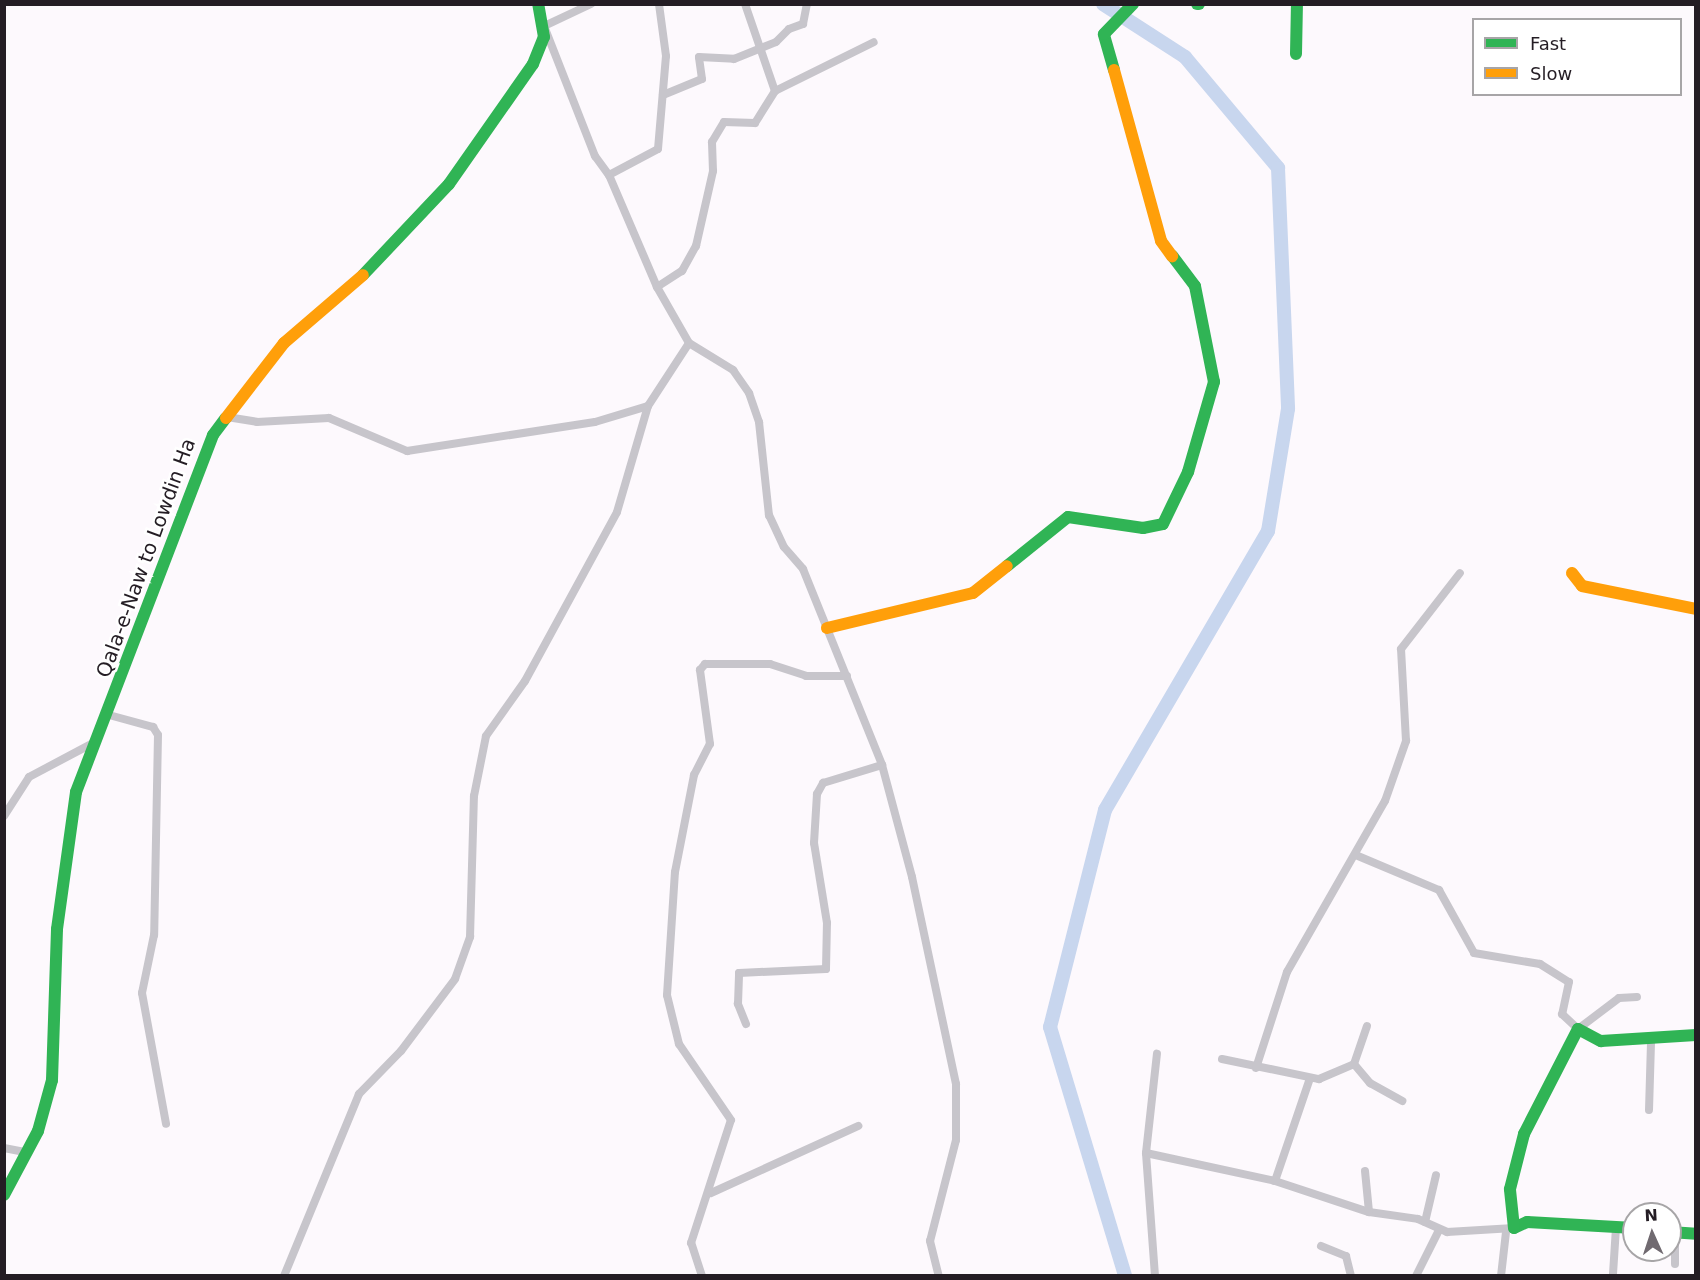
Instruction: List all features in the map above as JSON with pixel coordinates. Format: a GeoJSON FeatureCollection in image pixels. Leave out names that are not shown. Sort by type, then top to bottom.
{"type":"FeatureCollection","features":[{"type":"Feature","properties":{"kind":"street"},"geometry":{"type":"LineString","coordinates":[[538,4],[544,26],[595,156],[609,175],[657,287],[689,342],[733,370],[749,393],[759,422],[769,515],[784,547],[803,569],[882,765],[912,877],[956,1084],[956,1140],[930,1241],[939,1275]]}},
{"type":"Feature","properties":{"kind":"street"},"geometry":{"type":"LineString","coordinates":[[544,26],[591,4]]}},
{"type":"Feature","properties":{"kind":"street"},"geometry":{"type":"LineString","coordinates":[[609,175],[658,149],[666,56],[659,4]]}},
{"type":"Feature","properties":{"kind":"street"},"geometry":{"type":"LineString","coordinates":[[745,4],[754,20],[759,51],[775,92]]}},
{"type":"Feature","properties":{"kind":"street"},"geometry":{"type":"LineString","coordinates":[[663,94],[699,82],[699,57],[734,59],[759,51],[803,24],[807,4]]}},
{"type":"Feature","properties":{"kind":"street"},"geometry":{"type":"LineString","coordinates":[[827,628],[974,594],[1068,517],[1143,528],[1163,524],[1188,472],[1214,382],[1195,286],[1161,241],[1104,34],[1134,4]]}},
{"type":"Feature","properties":{"kind":"street"},"geometry":{"type":"LineString","coordinates":[[1296,54],[1297,4]]}},
{"type":"Feature","properties":{"kind":"street","name":"Qala-e-Naw to Lowdin Ha"},"geometry":{"type":"LineString","coordinates":[[4,1195],[38,1131],[52,1080],[64,859],[76,792],[109,715],[213,435],[284,343],[364,274],[449,184],[533,64],[544,26]]}},
{"type":"Feature","properties":{"kind":"street"},"geometry":{"type":"LineString","coordinates":[[657,287],[682,271],[696,246],[713,171],[712,142],[724,122],[755,123],[775,92],[874,42]]}},
{"type":"Feature","properties":{"kind":"street"},"geometry":{"type":"LineString","coordinates":[[284,1275],[359,1094],[401,1052],[454,978],[470,937],[474,796],[486,736],[525,681],[617,512],[648,406],[689,342]]}},
{"type":"Feature","properties":{"kind":"street"},"geometry":{"type":"LineString","coordinates":[[227,417],[257,422],[329,418],[407,451],[595,422],[648,406]]}},
{"type":"Feature","properties":{"kind":"street"},"geometry":{"type":"LineString","coordinates":[[1256,1068],[1287,972],[1358,856],[1406,741],[1401,649],[1460,573]]}},
{"type":"Feature","properties":{"kind":"street"},"geometry":{"type":"LineString","coordinates":[[1572,573],[1582,586],[1695,609]]}},
{"type":"Feature","properties":{"kind":"street"},"geometry":{"type":"LineString","coordinates":[[702,1275],[691,1243],[711,1193],[731,1120],[679,1044],[667,995],[675,872],[694,775],[710,744],[700,669],[705,664],[770,664],[806,676],[847,676]]}},
{"type":"Feature","properties":{"kind":"street"},"geometry":{"type":"LineString","coordinates":[[109,715],[153,727],[158,735],[154,935],[142,993],[166,1124]]}},
{"type":"Feature","properties":{"kind":"street"},"geometry":{"type":"LineString","coordinates":[[4,816],[30,777],[98,740]]}},
{"type":"Feature","properties":{"kind":"street"},"geometry":{"type":"LineString","coordinates":[[746,1024],[738,1001],[739,973],[826,969],[827,923],[814,843],[817,794],[823,783],[882,765]]}},
{"type":"Feature","properties":{"kind":"street"},"geometry":{"type":"LineString","coordinates":[[1358,856],[1439,890],[1474,953],[1540,964],[1569,982],[1562,1014],[1578,1029],[1601,1041],[1651,1042],[1695,1035]]}},
{"type":"Feature","properties":{"kind":"street"},"geometry":{"type":"LineString","coordinates":[[1501,1275],[1510,1230],[1510,1189],[1524,1134],[1578,1029],[1619,998],[1637,997]]}},
{"type":"Feature","properties":{"kind":"street"},"geometry":{"type":"LineString","coordinates":[[1354,1064],[1367,1026]]}},
{"type":"Feature","properties":{"kind":"street"},"geometry":{"type":"LineString","coordinates":[[1648,1110],[1651,1042]]}},
{"type":"Feature","properties":{"kind":"street"},"geometry":{"type":"LineString","coordinates":[[1155,1275],[1146,1153],[1157,1054]]}},
{"type":"Feature","properties":{"kind":"street"},"geometry":{"type":"LineString","coordinates":[[1222,1059],[1309,1081],[1354,1064]]}},
{"type":"Feature","properties":{"kind":"street"},"geometry":{"type":"LineString","coordinates":[[1354,1064],[1370,1083],[1402,1101]]}},
{"type":"Feature","properties":{"kind":"street"},"geometry":{"type":"LineString","coordinates":[[1275,1181],[1309,1081]]}},
{"type":"Feature","properties":{"kind":"street"},"geometry":{"type":"LineString","coordinates":[[711,1193],[858,1126]]}},
{"type":"Feature","properties":{"kind":"street"},"geometry":{"type":"LineString","coordinates":[[4,1148],[25,1152]]}},
{"type":"Feature","properties":{"kind":"street"},"geometry":{"type":"LineString","coordinates":[[1146,1153],[1275,1181],[1369,1212],[1425,1222],[1439,1230],[1510,1230],[1527,1222],[1622,1228]]}},
{"type":"Feature","properties":{"kind":"street"},"geometry":{"type":"LineString","coordinates":[[1365,1171],[1369,1212]]}},
{"type":"Feature","properties":{"kind":"street"},"geometry":{"type":"LineString","coordinates":[[1425,1222],[1436,1175]]}},
{"type":"Feature","properties":{"kind":"street"},"geometry":{"type":"LineString","coordinates":[[1613,1274],[1616,1228]]}},
{"type":"Feature","properties":{"kind":"street"},"geometry":{"type":"LineString","coordinates":[[1413,1275],[1439,1230]]}},
{"type":"Feature","properties":{"kind":"street"},"geometry":{"type":"LineString","coordinates":[[1321,1246],[1346,1256],[1351,1275]]}},
{"type":"Feature","properties":{"kind":"waterway"},"geometry":{"type":"LineString","coordinates":[[1103,4],[1185,57],[1278,168],[1288,409],[1268,531],[1105,810],[1050,1027],[1125,1276]]}},
{"type":"Feature","properties":{"kind":"traffic: fast"},"geometry":{"type":"LineString","coordinates":[[363,275],[449,184],[533,64],[544,37],[538,4]]}},
{"type":"Feature","properties":{"kind":"traffic: fast"},"geometry":{"type":"LineString","coordinates":[[1114,70],[1104,34],[1133,4]]}},
{"type":"Feature","properties":{"kind":"traffic: fast"},"geometry":{"type":"LineString","coordinates":[[1296,54],[1297,4]]}},
{"type":"Feature","properties":{"kind":"traffic: fast"},"geometry":{"type":"LineString","coordinates":[[1007,566],[1068,517],[1143,528],[1163,524],[1188,472],[1214,382],[1195,286],[1172,256]]}},
{"type":"Feature","properties":{"kind":"traffic: fast"},"geometry":{"type":"LineString","coordinates":[[4,1195],[38,1131],[52,1080],[57,929],[76,792],[213,435],[226,418]]}},
{"type":"Feature","properties":{"kind":"traffic: fast"},"geometry":{"type":"LineString","coordinates":[[1622,1227],[1527,1222],[1514,1228],[1510,1189],[1524,1134],[1578,1029],[1601,1041],[1696,1035]]}},
{"type":"Feature","properties":{"kind":"traffic: fast"},"geometry":{"type":"LineString","coordinates":[[1682,1233],[1696,1234]]}},
{"type":"Feature","properties":{"kind":"traffic: slow"},"geometry":{"type":"LineString","coordinates":[[1114,70],[1161,241],[1172,256]]}},
{"type":"Feature","properties":{"kind":"traffic: slow"},"geometry":{"type":"LineString","coordinates":[[226,418],[284,343],[363,275]]}},
{"type":"Feature","properties":{"kind":"traffic: slow"},"geometry":{"type":"LineString","coordinates":[[827,628],[973,593],[1007,566]]}},
{"type":"Feature","properties":{"kind":"traffic: slow"},"geometry":{"type":"LineString","coordinates":[[1572,573],[1582,586],[1696,609]]}}]}
